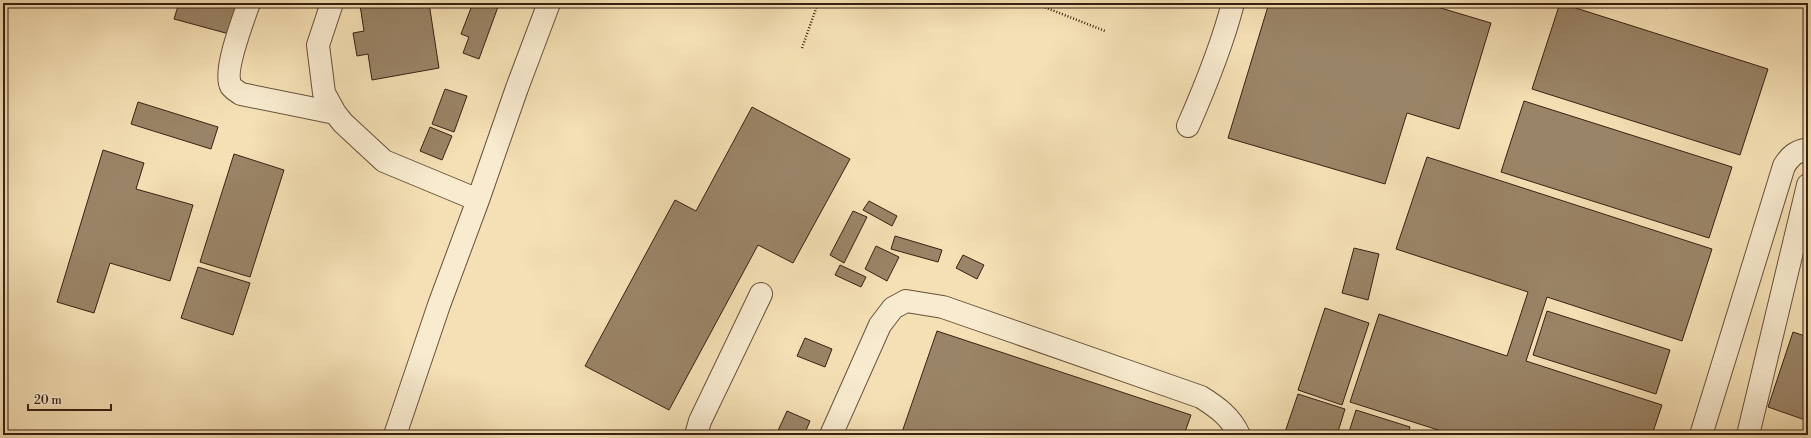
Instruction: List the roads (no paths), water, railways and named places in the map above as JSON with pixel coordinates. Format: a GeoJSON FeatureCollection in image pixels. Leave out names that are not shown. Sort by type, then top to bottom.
{"type":"FeatureCollection","features":[{"type":"Feature","properties":{"kind":"street"},"geometry":{"type":"LineString","coordinates":[[248,3],[228,74],[232,86],[241,94],[335,113]]}},
{"type":"Feature","properties":{"kind":"street"},"geometry":{"type":"LineString","coordinates":[[332,3],[318,45],[324,93],[335,113],[343,123],[384,161],[478,200]]}},
{"type":"Feature","properties":{"kind":"street"},"geometry":{"type":"LineString","coordinates":[[395,435],[439,305],[549,3]]}},
{"type":"Feature","properties":{"kind":"street"},"geometry":{"type":"LineString","coordinates":[[1188,126],[1209,77],[1225,32],[1233,3]]}},
{"type":"Feature","properties":{"kind":"street"},"geometry":{"type":"LineString","coordinates":[[1701,435],[1784,166],[1790,156],[1799,150],[1808,149]]}},
{"type":"Feature","properties":{"kind":"street"},"geometry":{"type":"LineString","coordinates":[[1748,435],[1808,185]]}},
{"type":"Feature","properties":{"kind":"street"},"geometry":{"type":"LineString","coordinates":[[696,435],[700,421],[761,294]]}},
{"type":"Feature","properties":{"kind":"street"},"geometry":{"type":"LineString","coordinates":[[831,435],[880,325],[892,308],[906,301],[943,307],[1201,397],[1218,407],[1236,428],[1238,435]]}}]}
